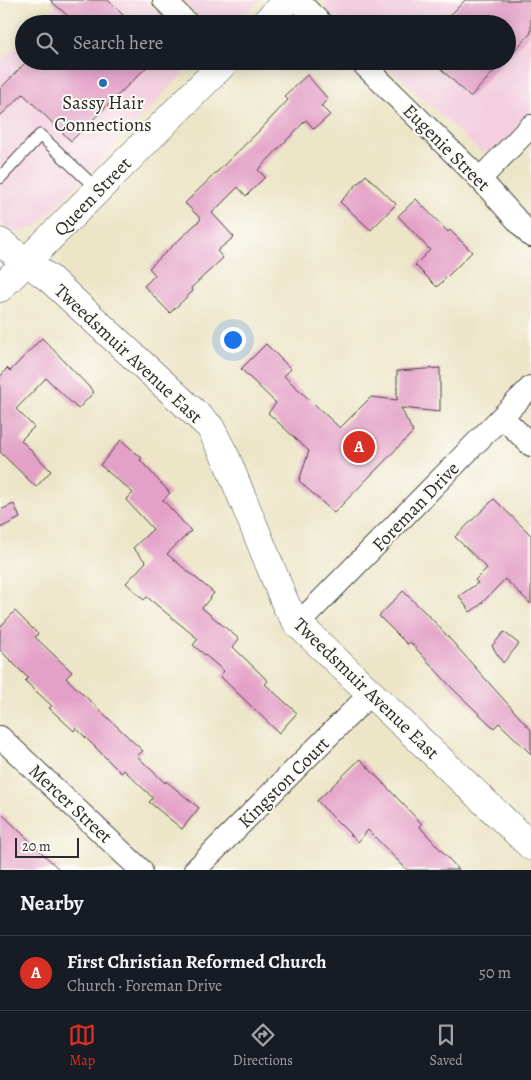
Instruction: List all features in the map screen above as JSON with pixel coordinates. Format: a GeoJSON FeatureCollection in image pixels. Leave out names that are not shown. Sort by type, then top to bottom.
{"type":"FeatureCollection","features":[{"type":"Feature","properties":{"kind":"street"},"geometry":{"type":"LineString","coordinates":[[164,0],[179,15]]}},
{"type":"Feature","properties":{"kind":"street"},"geometry":{"type":"LineString","coordinates":[[273,15],[288,0]]}},
{"type":"Feature","properties":{"kind":"street"},"geometry":{"type":"LineString","coordinates":[[298,0],[313,15]]}},
{"type":"Feature","properties":{"kind":"street","name":"Queen Street"},"geometry":{"type":"LineString","coordinates":[[0,288],[217,70]]}},
{"type":"Feature","properties":{"kind":"street","name":"Eugenie Street"},"geometry":{"type":"LineString","coordinates":[[369,70],[480,179],[531,236]]}},
{"type":"Feature","properties":{"kind":"street"},"geometry":{"type":"LineString","coordinates":[[480,179],[531,126]]}},
{"type":"Feature","properties":{"kind":"street","name":"Tweedsmuir Avenue East"},"geometry":{"type":"LineString","coordinates":[[0,242],[50,279],[210,427],[226,458],[286,605],[298,624],[531,846]]}},
{"type":"Feature","properties":{"kind":"street","name":"Foreman Drive"},"geometry":{"type":"LineString","coordinates":[[298,624],[531,387]]}},
{"type":"Feature","properties":{"kind":"street"},"geometry":{"type":"LineString","coordinates":[[502,417],[531,445]]}},
{"type":"Feature","properties":{"kind":"street","name":"Kingston Court"},"geometry":{"type":"LineString","coordinates":[[195,870],[371,693]]}},
{"type":"Feature","properties":{"kind":"street","name":"Mercer Street"},"geometry":{"type":"LineString","coordinates":[[0,737],[141,870]]}},
{"type":"Feature","properties":{"kind":"lane"},"geometry":{"type":"LineString","coordinates":[[0,178],[40,135],[98,190]]}},
{"type":"Feature","properties":{"kind":"shaded area"},"geometry":{"type":"Polygon","coordinates":[[[62,0],[144,0],[161,15],[47,15],[62,0]]]}},
{"type":"Feature","properties":{"kind":"shaded area"},"geometry":{"type":"Polygon","coordinates":[[[182,0],[258,0],[244,15],[198,15],[182,0]]]}},
{"type":"Feature","properties":{"kind":"shaded area"},"geometry":{"type":"Polygon","coordinates":[[[326,0],[531,0],[531,115],[495,151],[481,152],[393,70],[516,70],[516,15],[332,15],[323,6],[326,0]]]}},
{"type":"Feature","properties":{"kind":"shaded area"},"geometry":{"type":"Polygon","coordinates":[[[15,47],[15,70],[186,70],[36,227],[18,232],[0,224],[0,62],[15,47]]]}},
{"type":"Feature","properties":{"kind":"building"},"geometry":{"type":"Polygon","coordinates":[[[50,0],[108,0],[123,15],[67,15],[50,0]]]}},
{"type":"Feature","properties":{"kind":"building"},"geometry":{"type":"Polygon","coordinates":[[[465,0],[531,0],[531,33],[516,49],[516,15],[451,15],[465,0]]]}},
{"type":"Feature","properties":{"kind":"building"},"geometry":{"type":"Polygon","coordinates":[[[18,70],[144,70],[71,141],[23,94],[0,116],[0,89],[18,70]]]}},
{"type":"Feature","properties":{"kind":"building"},"geometry":{"type":"Polygon","coordinates":[[[442,70],[496,70],[470,97],[442,70]]]}},
{"type":"Feature","properties":{"kind":"building"},"geometry":{"type":"Polygon","coordinates":[[[307,75],[328,99],[321,106],[330,115],[314,129],[306,120],[258,170],[265,177],[246,196],[238,187],[212,213],[234,237],[217,251],[223,258],[191,288],[193,291],[170,313],[144,286],[155,275],[149,268],[201,219],[185,203],[260,130],[288,100],[284,96],[307,75]]]}},
{"type":"Feature","properties":{"kind":"building"},"geometry":{"type":"Polygon","coordinates":[[[366,175],[396,204],[371,230],[340,202],[366,175]]]}},
{"type":"Feature","properties":{"kind":"building"},"geometry":{"type":"Polygon","coordinates":[[[416,199],[448,232],[450,230],[472,252],[437,287],[415,265],[430,250],[398,216],[416,199]]]}},
{"type":"Feature","properties":{"kind":"building"},"geometry":{"type":"Polygon","coordinates":[[[42,338],[94,392],[78,409],[46,378],[16,409],[34,427],[21,440],[51,471],[36,487],[0,452],[0,377],[7,368],[10,371],[42,338]]]}},
{"type":"Feature","properties":{"kind":"building"},"geometry":{"type":"Polygon","coordinates":[[[266,344],[291,369],[284,376],[340,428],[371,397],[397,400],[397,371],[440,368],[440,412],[401,408],[413,432],[334,513],[299,481],[309,451],[268,413],[276,403],[241,369],[266,344]]]}},
{"type":"Feature","properties":{"kind":"building"},"geometry":{"type":"Polygon","coordinates":[[[121,440],[142,458],[140,460],[170,493],[163,500],[191,531],[167,554],[214,593],[202,608],[239,639],[233,647],[268,681],[265,684],[297,713],[279,733],[220,676],[224,671],[193,645],[198,639],[147,597],[144,600],[126,583],[146,562],[133,548],[153,529],[126,500],[133,493],[100,465],[121,440]]]}},
{"type":"Feature","properties":{"kind":"building"},"geometry":{"type":"Polygon","coordinates":[[[494,499],[531,535],[531,604],[505,579],[479,606],[470,612],[459,596],[478,583],[475,580],[487,568],[455,537],[494,499]]]}},
{"type":"Feature","properties":{"kind":"building"},"geometry":{"type":"Polygon","coordinates":[[[14,504],[20,518],[0,528],[0,510],[14,504]]]}},
{"type":"Feature","properties":{"kind":"building"},"geometry":{"type":"Polygon","coordinates":[[[403,591],[432,619],[531,730],[531,754],[499,723],[494,728],[453,689],[410,642],[407,644],[379,616],[403,591]]]}},
{"type":"Feature","properties":{"kind":"building"},"geometry":{"type":"Polygon","coordinates":[[[15,611],[38,634],[35,637],[72,672],[66,678],[143,751],[137,756],[165,783],[166,781],[199,808],[182,829],[149,802],[153,798],[124,770],[121,773],[76,728],[74,731],[49,708],[52,706],[25,681],[28,678],[0,650],[0,627],[15,611]]]}},
{"type":"Feature","properties":{"kind":"building"},"geometry":{"type":"Polygon","coordinates":[[[504,632],[519,644],[503,663],[492,646],[504,632]]]}},
{"type":"Feature","properties":{"kind":"building"},"geometry":{"type":"Polygon","coordinates":[[[360,759],[422,824],[420,827],[459,870],[407,870],[368,830],[358,842],[317,801],[360,759]]]}},
{"type":"Feature","properties":{"kind":"building"},"geometry":{"type":"Polygon","coordinates":[[[0,812],[42,853],[60,870],[0,870],[0,812]]]}},
{"type":"Feature","properties":{"kind":"place","name":"Sassy Hair Connections"},"geometry":{"type":"Point","coordinates":[103,83]}},
{"type":"Feature","properties":{"kind":"place","name":"First Christian Reformed Church"},"geometry":{"type":"Point","coordinates":[359,447]}}]}
